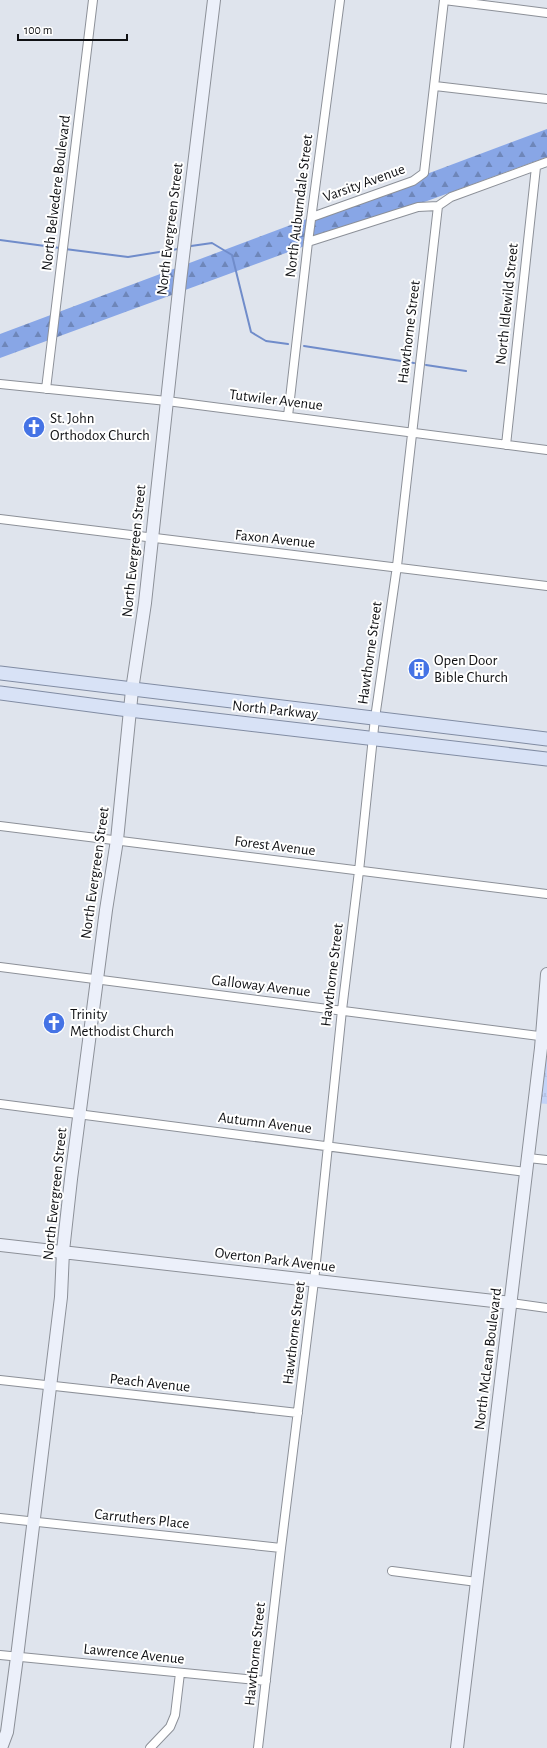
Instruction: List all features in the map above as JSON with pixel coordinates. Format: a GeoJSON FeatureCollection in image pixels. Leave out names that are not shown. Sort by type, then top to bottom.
{"type":"FeatureCollection","features":[{"type":"Feature","properties":{"kind":"main road","name":"North Parkway"},"geometry":{"type":"LineString","coordinates":[[0,674],[547,739]]}},
{"type":"Feature","properties":{"kind":"main road","name":"North Parkway"},"geometry":{"type":"LineString","coordinates":[[0,693],[547,759]]}},
{"type":"Feature","properties":{"kind":"street","name":"North Belvedere Boulevard"},"geometry":{"type":"LineString","coordinates":[[46,389],[93,0]]}},
{"type":"Feature","properties":{"kind":"street","name":"North Evergreen Street"},"geometry":{"type":"LineString","coordinates":[[1,1748],[7,1732],[34,1522],[61,1297],[63,1252],[97,979],[117,840],[132,690],[145,603],[214,0]]}},
{"type":"Feature","properties":{"kind":"street","name":"North Auburndale Street"},"geometry":{"type":"LineString","coordinates":[[288,416],[308,242],[340,0]]}},
{"type":"Feature","properties":{"kind":"street"},"geometry":{"type":"LineString","coordinates":[[547,13],[444,0],[435,86],[547,99]]}},
{"type":"Feature","properties":{"kind":"street","name":"Varsity Avenue"},"geometry":{"type":"LineString","coordinates":[[312,217],[413,181],[424,173],[435,86]]}},
{"type":"Feature","properties":{"kind":"street"},"geometry":{"type":"LineString","coordinates":[[308,242],[418,207],[438,206],[451,196],[547,162]]}},
{"type":"Feature","properties":{"kind":"street","name":"North Idlewild Street"},"geometry":{"type":"LineString","coordinates":[[506,445],[536,166]]}},
{"type":"Feature","properties":{"kind":"street","name":"Hawthorne Street"},"geometry":{"type":"LineString","coordinates":[[258,1748],[314,1281],[342,1010],[359,871],[375,718],[397,566],[438,206]]}},
{"type":"Feature","properties":{"kind":"street","name":"Tutwiler Avenue"},"geometry":{"type":"LineString","coordinates":[[0,384],[167,401],[547,450]]}},
{"type":"Feature","properties":{"kind":"street","name":"Faxon Avenue"},"geometry":{"type":"LineString","coordinates":[[0,519],[152,539],[397,566],[547,586]]}},
{"type":"Feature","properties":{"kind":"street","name":"Forest Avenue"},"geometry":{"type":"LineString","coordinates":[[0,826],[547,894]]}},
{"type":"Feature","properties":{"kind":"street","name":"Galloway Avenue"},"geometry":{"type":"LineString","coordinates":[[0,967],[544,1036]]}},
{"type":"Feature","properties":{"kind":"street","name":"North McLean Boulevard"},"geometry":{"type":"LineString","coordinates":[[457,1748],[526,1172],[544,1036],[547,974]]}},
{"type":"Feature","properties":{"kind":"street","name":"Autumn Avenue"},"geometry":{"type":"LineString","coordinates":[[0,1104],[329,1145],[526,1172]]}},
{"type":"Feature","properties":{"kind":"street"},"geometry":{"type":"LineString","coordinates":[[528,1158],[547,1160]]}},
{"type":"Feature","properties":{"kind":"street","name":"Overton Park Avenue"},"geometry":{"type":"LineString","coordinates":[[0,1245],[547,1308]]}},
{"type":"Feature","properties":{"kind":"street","name":"Peach Avenue"},"geometry":{"type":"LineString","coordinates":[[0,1380],[298,1413]]}},
{"type":"Feature","properties":{"kind":"street","name":"Carruthers Place"},"geometry":{"type":"LineString","coordinates":[[0,1518],[281,1548]]}},
{"type":"Feature","properties":{"kind":"street"},"geometry":{"type":"LineString","coordinates":[[392,1571],[477,1582]]}},
{"type":"Feature","properties":{"kind":"street","name":"Lawrence Avenue"},"geometry":{"type":"LineString","coordinates":[[0,1655],[266,1681]]}},
{"type":"Feature","properties":{"kind":"street"},"geometry":{"type":"LineString","coordinates":[[150,1748],[170,1727],[176,1715],[180,1673]]}},
{"type":"Feature","properties":{"kind":"green space"},"geometry":{"type":"Polygon","coordinates":[[[547,129],[547,157],[0,358],[0,334],[547,129]]]}},
{"type":"Feature","properties":{"kind":"green space"},"geometry":{"type":"Polygon","coordinates":[[[547,1032],[547,1104],[537,1103],[547,1032]]]}},
{"type":"Feature","properties":{"kind":"waterway"},"geometry":{"type":"LineString","coordinates":[[0,240],[60,248]]}},
{"type":"Feature","properties":{"kind":"waterway"},"geometry":{"type":"LineString","coordinates":[[191,246],[212,243],[232,255],[251,332],[266,341],[288,344]]}},
{"type":"Feature","properties":{"kind":"waterway"},"geometry":{"type":"LineString","coordinates":[[65,249],[128,257],[178,249]]}},
{"type":"Feature","properties":{"kind":"waterway"},"geometry":{"type":"LineString","coordinates":[[304,346],[414,363]]}},
{"type":"Feature","properties":{"kind":"waterway"},"geometry":{"type":"LineString","coordinates":[[426,365],[466,371]]}},
{"type":"Feature","properties":{"kind":"place","name":"St. John Orthodox Church"},"geometry":{"type":"Point","coordinates":[34,427]}},
{"type":"Feature","properties":{"kind":"place","name":"Open Door Bible Church"},"geometry":{"type":"Point","coordinates":[419,669]}},
{"type":"Feature","properties":{"kind":"place","name":"Trinity Methodist Church"},"geometry":{"type":"Point","coordinates":[54,1023]}}]}
